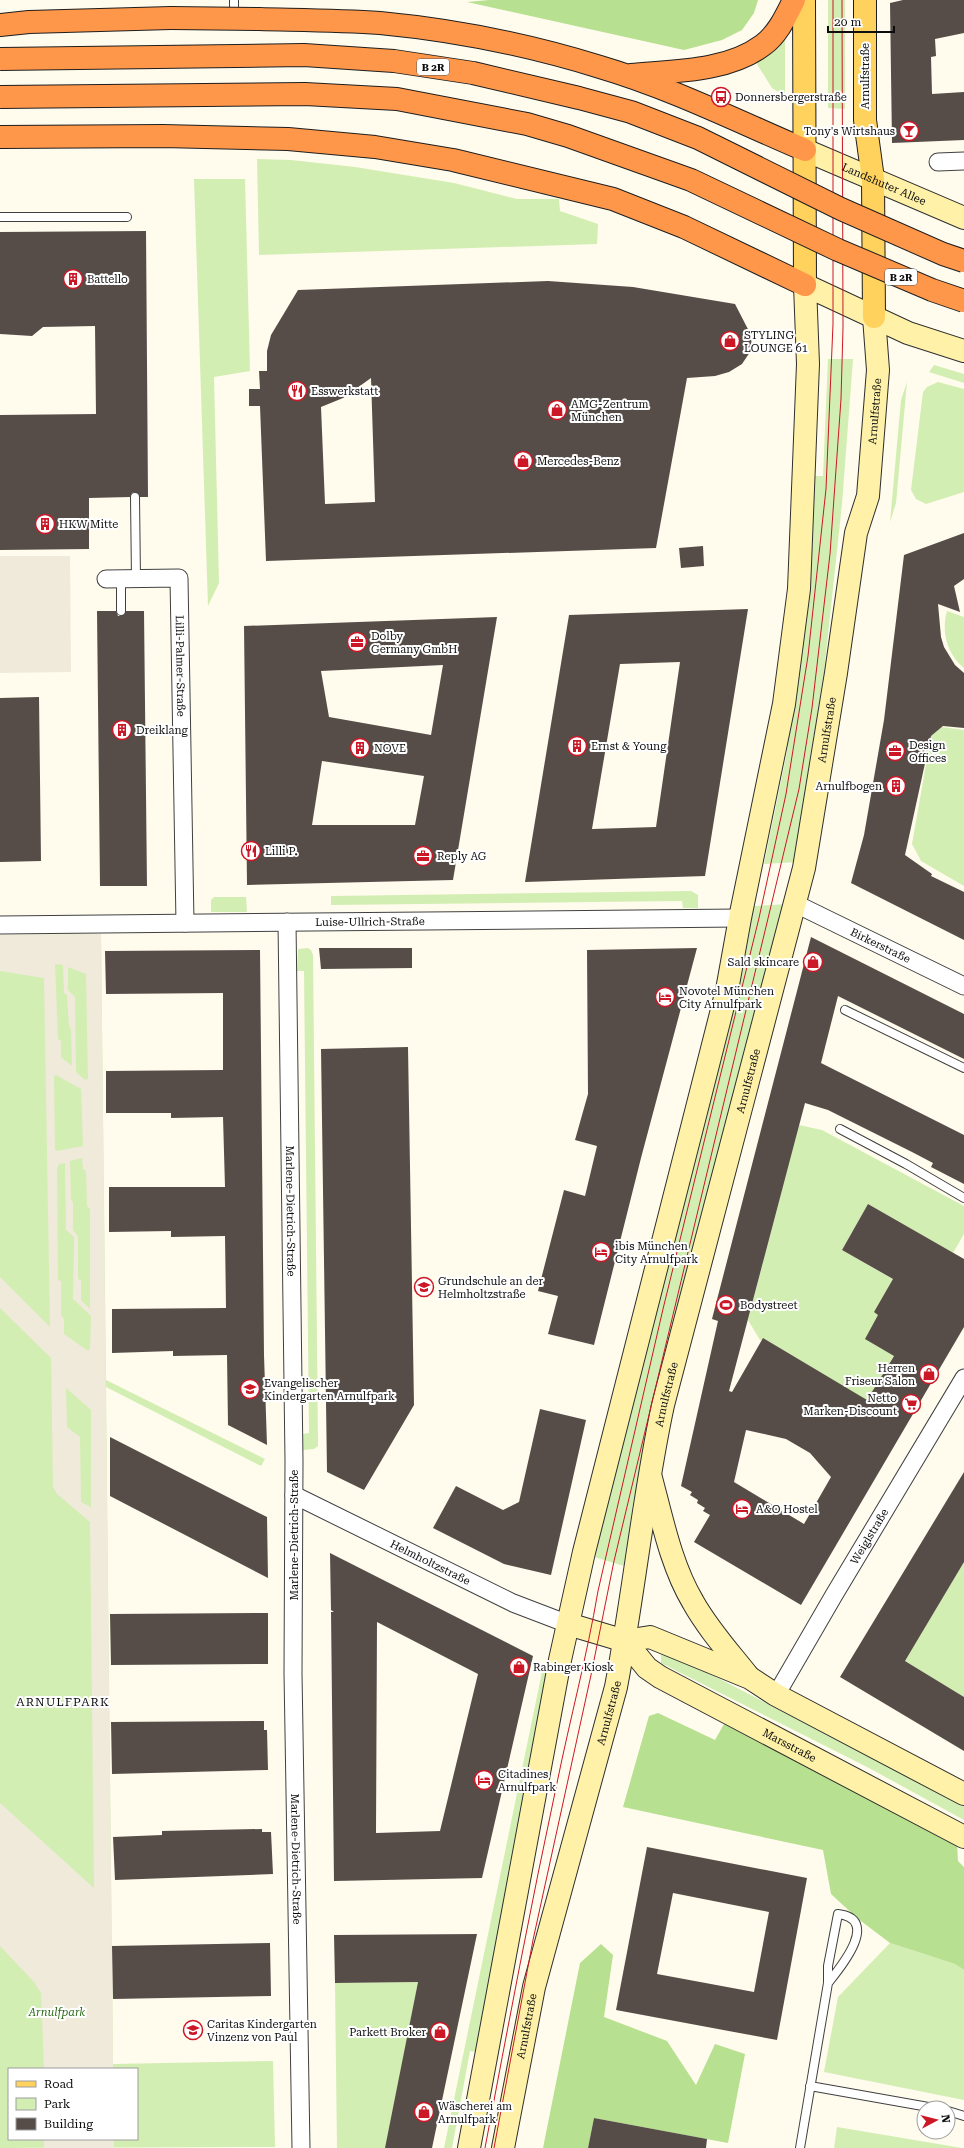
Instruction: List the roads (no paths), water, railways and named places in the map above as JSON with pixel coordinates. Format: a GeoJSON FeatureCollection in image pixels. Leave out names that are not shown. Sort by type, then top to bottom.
{"type":"FeatureCollection","features":[{"type":"Feature","properties":{"kind":"highway"},"geometry":{"type":"LineString","coordinates":[[627,76],[707,66],[746,55],[764,45],[774,35],[785,20],[794,0]]}},
{"type":"Feature","properties":{"kind":"highway"},"geometry":{"type":"LineString","coordinates":[[0,25],[29,22],[171,18],[379,23],[440,30],[515,45],[599,66],[717,111],[805,150]]}},
{"type":"Feature","properties":{"kind":"highway","name":"B 2R"},"geometry":{"type":"LineString","coordinates":[[0,59],[304,55],[394,61],[473,73],[631,112],[698,138],[841,209],[964,262]]}},
{"type":"Feature","properties":{"kind":"highway","name":"B 2R"},"geometry":{"type":"LineString","coordinates":[[0,97],[305,94],[397,99],[505,120],[568,136],[691,180],[838,250],[964,302]]}},
{"type":"Feature","properties":{"kind":"highway"},"geometry":{"type":"LineString","coordinates":[[0,138],[163,136],[259,138],[337,143],[446,159],[613,199],[684,228],[805,285]]}},
{"type":"Feature","properties":{"kind":"main road"},"geometry":{"type":"LineString","coordinates":[[469,2148],[568,1624],[584,1552],[727,990],[740,918],[784,704],[799,589],[808,364],[805,285],[804,0]]}},
{"type":"Feature","properties":{"kind":"main road","name":"Arnulfstraße"},"geometry":{"type":"LineString","coordinates":[[503,2148],[534,1987],[616,1687],[625,1641],[649,1471],[663,1405],[796,904],[826,741],[856,533],[868,496],[878,370],[874,317],[873,179],[865,120],[865,0]]}},
{"type":"Feature","properties":{"kind":"main road","name":"Landshuter Allee"},"geometry":{"type":"LineString","coordinates":[[805,150],[964,218]]}},
{"type":"Feature","properties":{"kind":"main road"},"geometry":{"type":"LineString","coordinates":[[805,285],[908,333],[964,351]]}},
{"type":"Feature","properties":{"kind":"main road"},"geometry":{"type":"LineString","coordinates":[[649,1471],[672,1553],[693,1602],[719,1641],[750,1678]]}},
{"type":"Feature","properties":{"kind":"main road"},"geometry":{"type":"LineString","coordinates":[[568,1624],[625,1641],[650,1637],[750,1678],[776,1695],[964,1794]]}},
{"type":"Feature","properties":{"kind":"main road","name":"Marsstraße"},"geometry":{"type":"LineString","coordinates":[[625,1641],[647,1668],[660,1677],[964,1837]]}},
{"type":"Feature","properties":{"kind":"street"},"geometry":{"type":"LineString","coordinates":[[938,162],[964,161]]}},
{"type":"Feature","properties":{"kind":"street","name":"Lilli-Palmer-Straße"},"geometry":{"type":"LineString","coordinates":[[121,579],[180,578],[184,923]]}},
{"type":"Feature","properties":{"kind":"street","name":"Birkerstraße"},"geometry":{"type":"LineString","coordinates":[[796,904],[964,986]]}},
{"type":"Feature","properties":{"kind":"street","name":"Luise-Ullrich-Straße"},"geometry":{"type":"LineString","coordinates":[[0,925],[740,918]]}},
{"type":"Feature","properties":{"kind":"street","name":"Marlene-Dietrich-Straße"},"geometry":{"type":"LineString","coordinates":[[287,922],[294,1495],[293,1665],[301,2148]]}},
{"type":"Feature","properties":{"kind":"street","name":"Weiglstraße"},"geometry":{"type":"LineString","coordinates":[[776,1695],[961,1388]]}},
{"type":"Feature","properties":{"kind":"street","name":"Helmholtzstraße"},"geometry":{"type":"LineString","coordinates":[[294,1495],[513,1603],[568,1624]]}},
{"type":"Feature","properties":{"kind":"lane"},"geometry":{"type":"LineString","coordinates":[[234,0],[234,24]]}},
{"type":"Feature","properties":{"kind":"lane"},"geometry":{"type":"LineString","coordinates":[[0,217],[127,218]]}},
{"type":"Feature","properties":{"kind":"lane"},"geometry":{"type":"LineString","coordinates":[[122,611],[121,579],[135,497]]}},
{"type":"Feature","properties":{"kind":"lane"},"geometry":{"type":"LineString","coordinates":[[845,1010],[964,1068]]}},
{"type":"Feature","properties":{"kind":"lane"},"geometry":{"type":"LineString","coordinates":[[840,1129],[906,1164],[964,1198]]}},
{"type":"Feature","properties":{"kind":"lane"},"geometry":{"type":"LineString","coordinates":[[800,2148],[828,1984],[828,1966],[838,1914],[847,1915],[855,1922],[858,1934],[852,1950],[828,1984]]}},
{"type":"Feature","properties":{"kind":"lane"},"geometry":{"type":"LineString","coordinates":[[810,2086],[916,2105]]}},
{"type":"Feature","properties":{"kind":"tram line"},"geometry":{"type":"LineString","coordinates":[[485,2148],[538,1874],[598,1591],[663,1309],[759,918],[786,794],[808,656],[826,489],[833,324],[833,0]]}},
{"type":"Feature","properties":{"kind":"tram line"},"geometry":{"type":"LineString","coordinates":[[494,2148],[533,1940],[591,1675],[614,1561],[799,789],[812,708],[830,554],[841,399],[843,328],[842,0]]}},
{"type":"Feature","properties":{"kind":"place","name":"Donnersbergerstraße"},"geometry":{"type":"Point","coordinates":[721,97]}},
{"type":"Feature","properties":{"kind":"place","name":"Tony's Wirtshaus"},"geometry":{"type":"Point","coordinates":[909,131]}},
{"type":"Feature","properties":{"kind":"place","name":"Battello"},"geometry":{"type":"Point","coordinates":[73,279]}},
{"type":"Feature","properties":{"kind":"place","name":"STYLING LOUNGE 61"},"geometry":{"type":"Point","coordinates":[730,341]}},
{"type":"Feature","properties":{"kind":"place","name":"Esswerkstatt"},"geometry":{"type":"Point","coordinates":[297,391]}},
{"type":"Feature","properties":{"kind":"place","name":"AMG-Zentrum München"},"geometry":{"type":"Point","coordinates":[557,410]}},
{"type":"Feature","properties":{"kind":"place","name":"Mercedes-Benz"},"geometry":{"type":"Point","coordinates":[523,461]}},
{"type":"Feature","properties":{"kind":"place","name":"HKW Mitte"},"geometry":{"type":"Point","coordinates":[45,524]}},
{"type":"Feature","properties":{"kind":"place","name":"Dolby Germany GmbH"},"geometry":{"type":"Point","coordinates":[357,642]}},
{"type":"Feature","properties":{"kind":"place","name":"Dreiklang"},"geometry":{"type":"Point","coordinates":[122,730]}},
{"type":"Feature","properties":{"kind":"place","name":"Ernst & Young"},"geometry":{"type":"Point","coordinates":[577,746]}},
{"type":"Feature","properties":{"kind":"place","name":"NOVE"},"geometry":{"type":"Point","coordinates":[360,748]}},
{"type":"Feature","properties":{"kind":"place","name":"Design Offices"},"geometry":{"type":"Point","coordinates":[895,751]}},
{"type":"Feature","properties":{"kind":"place","name":"Arnulfbogen"},"geometry":{"type":"Point","coordinates":[896,786]}},
{"type":"Feature","properties":{"kind":"place","name":"Lilli P."},"geometry":{"type":"Point","coordinates":[251,851]}},
{"type":"Feature","properties":{"kind":"place","name":"Reply AG"},"geometry":{"type":"Point","coordinates":[423,856]}},
{"type":"Feature","properties":{"kind":"place","name":"Sald skincare"},"geometry":{"type":"Point","coordinates":[813,962]}},
{"type":"Feature","properties":{"kind":"place","name":"Novotel München City Arnulfpark"},"geometry":{"type":"Point","coordinates":[665,997]}},
{"type":"Feature","properties":{"kind":"place","name":"ibis München City Arnulfpark"},"geometry":{"type":"Point","coordinates":[601,1252]}},
{"type":"Feature","properties":{"kind":"place","name":"Grundschule an der Helmholtzstraße"},"geometry":{"type":"Point","coordinates":[424,1287]}},
{"type":"Feature","properties":{"kind":"place","name":"Bodystreet"},"geometry":{"type":"Point","coordinates":[726,1305]}},
{"type":"Feature","properties":{"kind":"place","name":"Herren Friseur Salon"},"geometry":{"type":"Point","coordinates":[929,1374]}},
{"type":"Feature","properties":{"kind":"place","name":"Evangelischer Kindergarten Arnulfpark"},"geometry":{"type":"Point","coordinates":[250,1389]}},
{"type":"Feature","properties":{"kind":"place","name":"Netto Marken-Discount"},"geometry":{"type":"Point","coordinates":[911,1404]}},
{"type":"Feature","properties":{"kind":"place","name":"A&O Hostel"},"geometry":{"type":"Point","coordinates":[742,1509]}},
{"type":"Feature","properties":{"kind":"place","name":"Rabinger Kiosk"},"geometry":{"type":"Point","coordinates":[519,1667]}},
{"type":"Feature","properties":{"kind":"place","name":"Citadines Arnulfpark"},"geometry":{"type":"Point","coordinates":[484,1780]}},
{"type":"Feature","properties":{"kind":"place","name":"Caritas Kindergarten Vinzenz von Paul"},"geometry":{"type":"Point","coordinates":[193,2030]}},
{"type":"Feature","properties":{"kind":"place","name":"Parkett Broker"},"geometry":{"type":"Point","coordinates":[440,2032]}},
{"type":"Feature","properties":{"kind":"place","name":"Wäscherei am Arnulfpark"},"geometry":{"type":"Point","coordinates":[424,2112]}},
{"type":"Feature","properties":{"kind":"district","name":"ARNULFPARK"},"geometry":{"type":"Point","coordinates":[63,1702]}},
{"type":"Feature","properties":{"kind":"park label","name":"Arnulfpark"},"geometry":{"type":"Point","coordinates":[57,2012]}}]}
